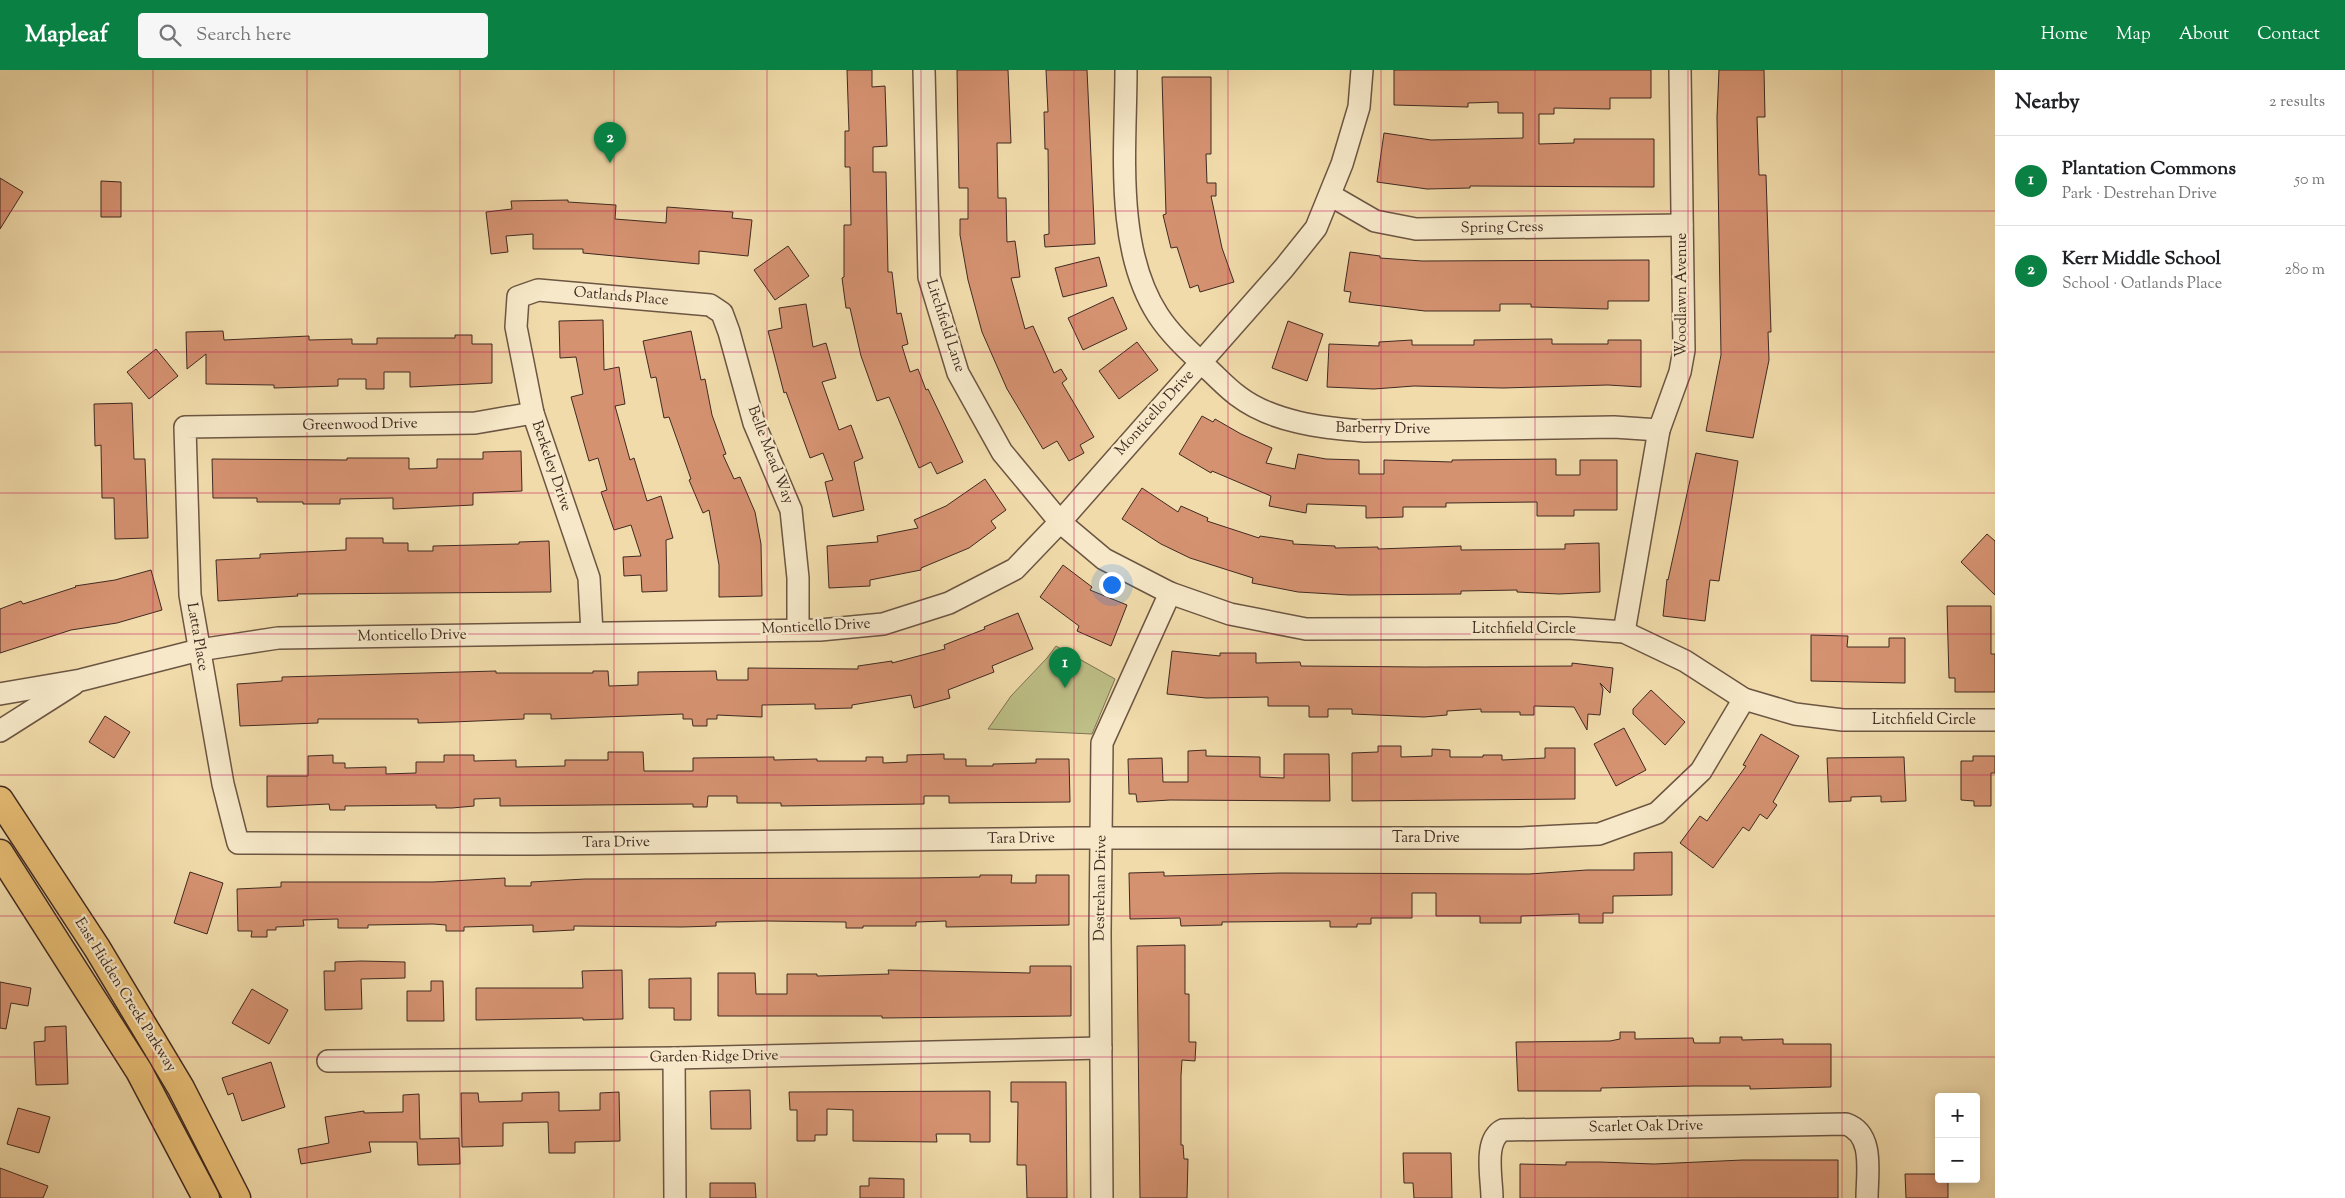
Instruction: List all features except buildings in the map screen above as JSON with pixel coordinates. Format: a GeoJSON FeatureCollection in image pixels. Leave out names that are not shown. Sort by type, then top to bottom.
{"type":"FeatureCollection","features":[{"type":"Feature","properties":{"kind":"main road","name":"East Hidden Creek Parkway"},"geometry":{"type":"LineString","coordinates":[[0,800],[97,948],[176,1079],[237,1198]]}},
{"type":"Feature","properties":{"kind":"main road","name":"East Hidden Creek Parkway"},"geometry":{"type":"LineString","coordinates":[[0,853],[139,1071],[206,1198]]}},
{"type":"Feature","properties":{"kind":"street","name":"Litchfield Lane"},"geometry":{"type":"LineString","coordinates":[[924,70],[928,277],[958,373],[1002,452],[1060,522]]}},
{"type":"Feature","properties":{"kind":"street","name":"Barberry Drive"},"geometry":{"type":"LineString","coordinates":[[1126,70],[1127,211],[1136,263],[1157,314],[1171,333],[1238,396],[1259,409],[1300,422],[1333,429],[1364,431],[1614,427],[1659,430]]}},
{"type":"Feature","properties":{"kind":"street","name":"Monticello Drive"},"geometry":{"type":"LineString","coordinates":[[0,694],[81,680],[199,650],[278,638],[798,630],[884,624],[949,603],[1014,568],[1060,522],[1284,268],[1316,228],[1342,164],[1359,107],[1362,70]]}},
{"type":"Feature","properties":{"kind":"street","name":"Woodlawn Avenue"},"geometry":{"type":"LineString","coordinates":[[1624,632],[1659,430],[1680,372],[1684,350],[1680,70]]}},
{"type":"Feature","properties":{"kind":"street","name":"Spring Cress"},"geometry":{"type":"LineString","coordinates":[[1330,195],[1376,221],[1416,229],[1682,225]]}},
{"type":"Feature","properties":{"kind":"street","name":"Oatlands Place"},"geometry":{"type":"LineString","coordinates":[[518,297],[538,290],[610,295],[710,305],[722,313]]}},
{"type":"Feature","properties":{"kind":"street","name":"Berkeley Drive"},"geometry":{"type":"LineString","coordinates":[[518,297],[516,327],[533,413],[589,578],[592,633]]}},
{"type":"Feature","properties":{"kind":"street","name":"Belle Mead Way"},"geometry":{"type":"LineString","coordinates":[[722,313],[730,332],[754,423],[791,510],[798,578],[798,630]]}},
{"type":"Feature","properties":{"kind":"street","name":"Greenwood Drive"},"geometry":{"type":"LineString","coordinates":[[185,427],[475,423],[533,413]]}},
{"type":"Feature","properties":{"kind":"street","name":"Latta Place"},"geometry":{"type":"LineString","coordinates":[[185,427],[190,595],[223,784],[238,843]]}},
{"type":"Feature","properties":{"kind":"street","name":"Litchfield Circle"},"geometry":{"type":"LineString","coordinates":[[1060,522],[1104,560],[1170,593],[1230,614],[1306,629],[1567,628],[1624,632],[1685,661],[1744,699],[1795,714],[1843,720],[1995,720]]}},
{"type":"Feature","properties":{"kind":"street","name":"Destrehan Drive"},"geometry":{"type":"LineString","coordinates":[[1102,1198],[1102,744],[1170,593]]}},
{"type":"Feature","properties":{"kind":"street","name":"Monticello Drive"},"geometry":{"type":"LineString","coordinates":[[0,731],[81,680]]}},
{"type":"Feature","properties":{"kind":"street","name":"Tara Drive"},"geometry":{"type":"LineString","coordinates":[[238,843],[536,844],[1101,838],[1520,838],[1599,834],[1657,813],[1701,771],[1744,699]]}},
{"type":"Feature","properties":{"kind":"street","name":"Garden Ridge Drive"},"geometry":{"type":"LineString","coordinates":[[328,1061],[674,1058],[1101,1048]]}},
{"type":"Feature","properties":{"kind":"street"},"geometry":{"type":"LineString","coordinates":[[674,1058],[675,1198]]}},
{"type":"Feature","properties":{"kind":"street","name":"Scarlet Oak Drive"},"geometry":{"type":"LineString","coordinates":[[1492,1198],[1491,1145],[1497,1133],[1511,1128],[1846,1124],[1860,1132],[1867,1148],[1867,1198]]}},
{"type":"Feature","properties":{"kind":"green space"},"geometry":{"type":"Polygon","coordinates":[[[1056,646],[1115,679],[1092,734],[988,729],[1011,696],[1056,646]]]}},
{"type":"Feature","properties":{"kind":"place","name":"Kerr Middle School"},"geometry":{"type":"Point","coordinates":[610,163]}},
{"type":"Feature","properties":{"kind":"place","name":"Plantation Commons"},"geometry":{"type":"Point","coordinates":[1065,688]}}]}
